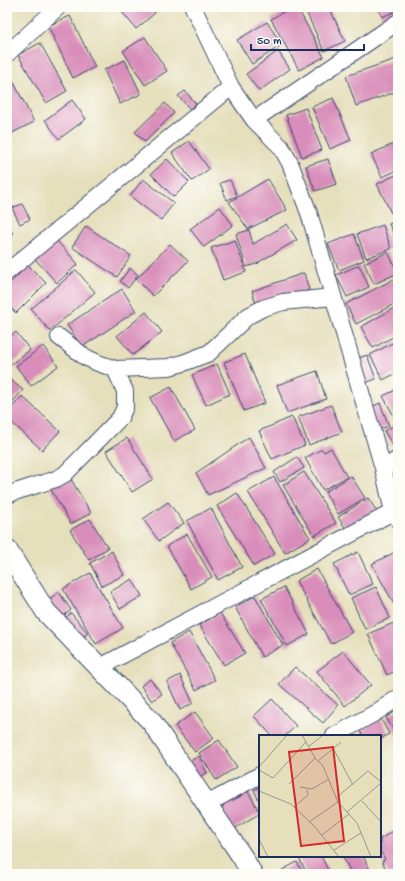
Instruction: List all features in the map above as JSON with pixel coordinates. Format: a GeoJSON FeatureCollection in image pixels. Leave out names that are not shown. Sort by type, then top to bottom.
{"type":"FeatureCollection","features":[{"type":"Feature","properties":{"kind":"street"},"geometry":{"type":"LineString","coordinates":[[7,54],[58,7]]}},
{"type":"Feature","properties":{"kind":"street"},"geometry":{"type":"LineString","coordinates":[[100,667],[396,515],[309,213],[290,163],[281,148],[254,120],[230,87],[193,7]]}},
{"type":"Feature","properties":{"kind":"street"},"geometry":{"type":"LineString","coordinates":[[254,120],[398,22]]}},
{"type":"Feature","properties":{"kind":"street"},"geometry":{"type":"LineString","coordinates":[[7,272],[230,87]]}},
{"type":"Feature","properties":{"kind":"street"},"geometry":{"type":"LineString","coordinates":[[59,337],[85,357],[115,369],[170,367],[209,353],[248,316],[262,308],[283,302],[332,296]]}},
{"type":"Feature","properties":{"kind":"street"},"geometry":{"type":"LineString","coordinates":[[7,496],[56,479],[65,474],[120,418],[125,407],[125,390],[115,369]]}},
{"type":"Feature","properties":{"kind":"street"},"geometry":{"type":"LineString","coordinates":[[383,468],[398,459]]}},
{"type":"Feature","properties":{"kind":"street"},"geometry":{"type":"LineString","coordinates":[[7,550],[46,612],[151,721],[243,858],[252,874]]}},
{"type":"Feature","properties":{"kind":"street"},"geometry":{"type":"LineString","coordinates":[[336,735],[398,698]]}},
{"type":"Feature","properties":{"kind":"street"},"geometry":{"type":"LineString","coordinates":[[207,804],[259,776]]}},
{"type":"Feature","properties":{"kind":"building"},"geometry":{"type":"Polygon","coordinates":[[[118,7],[150,7],[155,13],[136,29],[118,7]]]}},
{"type":"Feature","properties":{"kind":"building"},"geometry":{"type":"Polygon","coordinates":[[[292,7],[297,7],[324,57],[299,70],[271,19],[292,7]]]}},
{"type":"Feature","properties":{"kind":"building"},"geometry":{"type":"Polygon","coordinates":[[[304,7],[329,7],[345,41],[324,51],[304,7]]]}},
{"type":"Feature","properties":{"kind":"building"},"geometry":{"type":"Polygon","coordinates":[[[378,7],[398,7],[398,10],[382,17],[378,7]]]}},
{"type":"Feature","properties":{"kind":"building"},"geometry":{"type":"Polygon","coordinates":[[[70,16],[95,67],[73,78],[48,26],[70,16]]]}},
{"type":"Feature","properties":{"kind":"building"},"geometry":{"type":"Polygon","coordinates":[[[267,22],[282,45],[252,64],[237,40],[267,22]]]}},
{"type":"Feature","properties":{"kind":"building"},"geometry":{"type":"Polygon","coordinates":[[[145,37],[167,71],[145,85],[123,51],[145,37]]]}},
{"type":"Feature","properties":{"kind":"building"},"geometry":{"type":"Polygon","coordinates":[[[40,43],[67,91],[46,103],[18,55],[40,43]]]}},
{"type":"Feature","properties":{"kind":"building"},"geometry":{"type":"Polygon","coordinates":[[[278,51],[290,69],[259,91],[246,74],[278,51]]]}},
{"type":"Feature","properties":{"kind":"building"},"geometry":{"type":"Polygon","coordinates":[[[396,59],[398,66],[398,91],[356,106],[346,76],[396,59]]]}},
{"type":"Feature","properties":{"kind":"building"},"geometry":{"type":"Polygon","coordinates":[[[125,60],[141,94],[120,104],[104,70],[125,60]]]}},
{"type":"Feature","properties":{"kind":"building"},"geometry":{"type":"Polygon","coordinates":[[[9,73],[34,122],[12,133],[7,122],[7,74],[9,73]]]}},
{"type":"Feature","properties":{"kind":"building"},"geometry":{"type":"Polygon","coordinates":[[[185,91],[196,104],[190,109],[178,96],[185,91]]]}},
{"type":"Feature","properties":{"kind":"building"},"geometry":{"type":"Polygon","coordinates":[[[333,98],[351,140],[330,149],[312,107],[333,98]]]}},
{"type":"Feature","properties":{"kind":"building"},"geometry":{"type":"Polygon","coordinates":[[[72,100],[86,119],[59,139],[45,120],[72,100]]]}},
{"type":"Feature","properties":{"kind":"building"},"geometry":{"type":"Polygon","coordinates":[[[165,103],[174,113],[145,142],[135,132],[165,103]]]}},
{"type":"Feature","properties":{"kind":"building"},"geometry":{"type":"Polygon","coordinates":[[[306,108],[322,150],[302,157],[286,115],[306,108]]]}},
{"type":"Feature","properties":{"kind":"building"},"geometry":{"type":"Polygon","coordinates":[[[189,141],[209,169],[192,181],[172,153],[189,141]]]}},
{"type":"Feature","properties":{"kind":"building"},"geometry":{"type":"Polygon","coordinates":[[[398,142],[398,170],[382,177],[371,154],[398,142]]]}},
{"type":"Feature","properties":{"kind":"building"},"geometry":{"type":"Polygon","coordinates":[[[167,159],[189,182],[174,197],[151,174],[167,159]]]}},
{"type":"Feature","properties":{"kind":"building"},"geometry":{"type":"Polygon","coordinates":[[[328,159],[337,184],[315,191],[306,166],[328,159]]]}},
{"type":"Feature","properties":{"kind":"building"},"geometry":{"type":"Polygon","coordinates":[[[398,174],[398,210],[391,213],[377,184],[398,174]]]}},
{"type":"Feature","properties":{"kind":"building"},"geometry":{"type":"Polygon","coordinates":[[[143,179],[174,203],[161,220],[130,196],[143,179]]]}},
{"type":"Feature","properties":{"kind":"building"},"geometry":{"type":"Polygon","coordinates":[[[268,179],[287,210],[248,229],[229,202],[268,179]]]}},
{"type":"Feature","properties":{"kind":"building"},"geometry":{"type":"Polygon","coordinates":[[[230,180],[237,196],[227,200],[220,183],[230,180]]]}},
{"type":"Feature","properties":{"kind":"building"},"geometry":{"type":"Polygon","coordinates":[[[22,204],[30,219],[20,224],[12,208],[22,204]]]}},
{"type":"Feature","properties":{"kind":"building"},"geometry":{"type":"Polygon","coordinates":[[[220,207],[233,225],[204,247],[190,229],[220,207]]]}},
{"type":"Feature","properties":{"kind":"building"},"geometry":{"type":"Polygon","coordinates":[[[398,220],[398,244],[389,224],[398,220]]]}},
{"type":"Feature","properties":{"kind":"building"},"geometry":{"type":"Polygon","coordinates":[[[7,224],[13,234],[7,237],[7,224]]]}},
{"type":"Feature","properties":{"kind":"building"},"geometry":{"type":"Polygon","coordinates":[[[287,224],[297,240],[259,263],[246,267],[236,234],[249,230],[253,244],[287,224]]]}},
{"type":"Feature","properties":{"kind":"building"},"geometry":{"type":"Polygon","coordinates":[[[383,225],[391,249],[366,258],[357,234],[383,225]]]}},
{"type":"Feature","properties":{"kind":"building"},"geometry":{"type":"Polygon","coordinates":[[[86,226],[131,256],[117,277],[72,247],[86,226]]]}},
{"type":"Feature","properties":{"kind":"building"},"geometry":{"type":"Polygon","coordinates":[[[354,234],[364,260],[339,270],[328,244],[354,234]]]}},
{"type":"Feature","properties":{"kind":"building"},"geometry":{"type":"Polygon","coordinates":[[[56,240],[78,264],[57,283],[35,259],[56,240]]]}},
{"type":"Feature","properties":{"kind":"building"},"geometry":{"type":"Polygon","coordinates":[[[235,240],[246,272],[223,280],[211,248],[235,240]]]}},
{"type":"Feature","properties":{"kind":"building"},"geometry":{"type":"Polygon","coordinates":[[[170,244],[188,261],[153,296],[136,279],[170,244]]]}},
{"type":"Feature","properties":{"kind":"building"},"geometry":{"type":"Polygon","coordinates":[[[388,252],[398,273],[374,284],[364,263],[388,252]]]}},
{"type":"Feature","properties":{"kind":"building"},"geometry":{"type":"Polygon","coordinates":[[[28,265],[46,283],[16,313],[7,304],[7,286],[28,265]]]}},
{"type":"Feature","properties":{"kind":"building"},"geometry":{"type":"Polygon","coordinates":[[[359,265],[369,287],[347,297],[336,275],[359,265]]]}},
{"type":"Feature","properties":{"kind":"building"},"geometry":{"type":"Polygon","coordinates":[[[130,268],[138,275],[128,288],[120,281],[130,268]]]}},
{"type":"Feature","properties":{"kind":"building"},"geometry":{"type":"Polygon","coordinates":[[[76,270],[95,292],[50,331],[31,309],[76,270]]]}},
{"type":"Feature","properties":{"kind":"building"},"geometry":{"type":"Polygon","coordinates":[[[304,273],[309,290],[257,307],[252,291],[304,273]]]}},
{"type":"Feature","properties":{"kind":"building"},"geometry":{"type":"Polygon","coordinates":[[[398,277],[398,302],[356,324],[346,304],[398,277]]]}},
{"type":"Feature","properties":{"kind":"building"},"geometry":{"type":"Polygon","coordinates":[[[122,289],[136,311],[82,347],[67,325],[122,289]]]}},
{"type":"Feature","properties":{"kind":"building"},"geometry":{"type":"Polygon","coordinates":[[[398,306],[398,334],[373,348],[361,327],[398,306]]]}},
{"type":"Feature","properties":{"kind":"building"},"geometry":{"type":"Polygon","coordinates":[[[146,312],[162,332],[133,355],[117,336],[146,312]]]}},
{"type":"Feature","properties":{"kind":"building"},"geometry":{"type":"Polygon","coordinates":[[[16,332],[30,350],[7,367],[7,339],[16,332]]]}},
{"type":"Feature","properties":{"kind":"building"},"geometry":{"type":"Polygon","coordinates":[[[398,340],[398,372],[383,380],[370,355],[398,340]]]}},
{"type":"Feature","properties":{"kind":"building"},"geometry":{"type":"Polygon","coordinates":[[[43,346],[58,366],[31,386],[16,366],[43,346]]]}},
{"type":"Feature","properties":{"kind":"building"},"geometry":{"type":"Polygon","coordinates":[[[245,354],[265,403],[244,411],[224,362],[245,354]]]}},
{"type":"Feature","properties":{"kind":"building"},"geometry":{"type":"Polygon","coordinates":[[[367,355],[376,379],[365,383],[356,359],[367,355]]]}},
{"type":"Feature","properties":{"kind":"building"},"geometry":{"type":"Polygon","coordinates":[[[217,364],[230,394],[206,405],[192,375],[217,364]]]}},
{"type":"Feature","properties":{"kind":"building"},"geometry":{"type":"Polygon","coordinates":[[[317,371],[326,399],[287,413],[277,385],[317,371]]]}},
{"type":"Feature","properties":{"kind":"building"},"geometry":{"type":"Polygon","coordinates":[[[7,377],[23,390],[7,408],[7,377]]]}},
{"type":"Feature","properties":{"kind":"building"},"geometry":{"type":"Polygon","coordinates":[[[171,387],[195,430],[174,441],[150,398],[171,387]]]}},
{"type":"Feature","properties":{"kind":"building"},"geometry":{"type":"Polygon","coordinates":[[[398,389],[398,416],[395,418],[383,396],[398,389]]]}},
{"type":"Feature","properties":{"kind":"building"},"geometry":{"type":"Polygon","coordinates":[[[22,396],[60,431],[42,450],[7,418],[7,413],[22,396]]]}},
{"type":"Feature","properties":{"kind":"building"},"geometry":{"type":"Polygon","coordinates":[[[380,403],[389,426],[377,430],[369,408],[380,403]]]}},
{"type":"Feature","properties":{"kind":"building"},"geometry":{"type":"Polygon","coordinates":[[[331,405],[342,432],[309,445],[298,417],[331,405]]]}},
{"type":"Feature","properties":{"kind":"building"},"geometry":{"type":"Polygon","coordinates":[[[292,417],[305,445],[272,459],[259,431],[292,417]]]}},
{"type":"Feature","properties":{"kind":"building"},"geometry":{"type":"Polygon","coordinates":[[[398,423],[398,452],[397,452],[384,431],[398,423]]]}},
{"type":"Feature","properties":{"kind":"building"},"geometry":{"type":"Polygon","coordinates":[[[249,437],[266,468],[208,495],[196,473],[249,437]]]}},
{"type":"Feature","properties":{"kind":"building"},"geometry":{"type":"Polygon","coordinates":[[[127,438],[153,479],[132,492],[106,451],[127,438]]]}},
{"type":"Feature","properties":{"kind":"building"},"geometry":{"type":"Polygon","coordinates":[[[331,448],[347,477],[323,490],[305,458],[322,449],[324,452],[331,448]]]}},
{"type":"Feature","properties":{"kind":"building"},"geometry":{"type":"Polygon","coordinates":[[[297,457],[304,468],[280,482],[274,472],[297,457]]]}},
{"type":"Feature","properties":{"kind":"building"},"geometry":{"type":"Polygon","coordinates":[[[304,472],[336,523],[314,536],[283,485],[304,472]]]}},
{"type":"Feature","properties":{"kind":"building"},"geometry":{"type":"Polygon","coordinates":[[[69,476],[91,513],[71,524],[50,488],[69,476]]]}},
{"type":"Feature","properties":{"kind":"building"},"geometry":{"type":"Polygon","coordinates":[[[351,476],[365,498],[338,514],[325,492],[351,476]]]}},
{"type":"Feature","properties":{"kind":"building"},"geometry":{"type":"Polygon","coordinates":[[[274,477],[310,538],[285,553],[248,492],[274,477]]]}},
{"type":"Feature","properties":{"kind":"building"},"geometry":{"type":"Polygon","coordinates":[[[237,493],[275,554],[254,566],[217,506],[237,493]]]}},
{"type":"Feature","properties":{"kind":"building"},"geometry":{"type":"Polygon","coordinates":[[[368,498],[378,513],[348,532],[338,517],[368,498]]]}},
{"type":"Feature","properties":{"kind":"building"},"geometry":{"type":"Polygon","coordinates":[[[168,502],[184,523],[159,541],[143,519],[168,502]]]}},
{"type":"Feature","properties":{"kind":"building"},"geometry":{"type":"Polygon","coordinates":[[[211,508],[242,567],[218,580],[187,521],[211,508]]]}},
{"type":"Feature","properties":{"kind":"building"},"geometry":{"type":"Polygon","coordinates":[[[90,519],[108,548],[89,560],[70,530],[90,519]]]}},
{"type":"Feature","properties":{"kind":"building"},"geometry":{"type":"Polygon","coordinates":[[[187,534],[212,577],[191,589],[167,546],[187,534]]]}},
{"type":"Feature","properties":{"kind":"building"},"geometry":{"type":"Polygon","coordinates":[[[112,551],[124,575],[102,586],[90,563],[112,551]]]}},
{"type":"Feature","properties":{"kind":"building"},"geometry":{"type":"Polygon","coordinates":[[[358,552],[373,584],[349,595],[334,564],[358,552]]]}},
{"type":"Feature","properties":{"kind":"building"},"geometry":{"type":"Polygon","coordinates":[[[395,552],[398,557],[398,602],[394,604],[372,564],[395,552]]]}},
{"type":"Feature","properties":{"kind":"building"},"geometry":{"type":"Polygon","coordinates":[[[317,569],[352,632],[331,644],[296,581],[317,569]]]}},
{"type":"Feature","properties":{"kind":"building"},"geometry":{"type":"Polygon","coordinates":[[[90,573],[123,628],[96,644],[63,589],[90,573]]]}},
{"type":"Feature","properties":{"kind":"building"},"geometry":{"type":"Polygon","coordinates":[[[132,579],[142,596],[120,609],[110,592],[132,579]]]}},
{"type":"Feature","properties":{"kind":"building"},"geometry":{"type":"Polygon","coordinates":[[[284,587],[309,634],[287,646],[261,599],[284,587]]]}},
{"type":"Feature","properties":{"kind":"building"},"geometry":{"type":"Polygon","coordinates":[[[376,587],[390,618],[365,629],[351,598],[376,587]]]}},
{"type":"Feature","properties":{"kind":"building"},"geometry":{"type":"Polygon","coordinates":[[[59,592],[71,610],[61,618],[48,600],[59,592]]]}},
{"type":"Feature","properties":{"kind":"building"},"geometry":{"type":"Polygon","coordinates":[[[255,596],[283,645],[262,657],[235,607],[255,596]]]}},
{"type":"Feature","properties":{"kind":"building"},"geometry":{"type":"Polygon","coordinates":[[[71,613],[88,633],[80,639],[63,620],[71,613]]]}},
{"type":"Feature","properties":{"kind":"building"},"geometry":{"type":"Polygon","coordinates":[[[220,613],[245,653],[224,665],[199,625],[220,613]]]}},
{"type":"Feature","properties":{"kind":"building"},"geometry":{"type":"Polygon","coordinates":[[[398,621],[398,670],[387,675],[368,634],[398,621]]]}},
{"type":"Feature","properties":{"kind":"building"},"geometry":{"type":"Polygon","coordinates":[[[189,632],[215,680],[196,690],[170,643],[189,632]]]}},
{"type":"Feature","properties":{"kind":"building"},"geometry":{"type":"Polygon","coordinates":[[[343,651],[371,685],[345,706],[317,671],[343,651]]]}},
{"type":"Feature","properties":{"kind":"building"},"geometry":{"type":"Polygon","coordinates":[[[295,667],[338,705],[323,723],[279,684],[295,667]]]}},
{"type":"Feature","properties":{"kind":"building"},"geometry":{"type":"Polygon","coordinates":[[[180,675],[193,703],[180,710],[167,682],[180,675]]]}},
{"type":"Feature","properties":{"kind":"building"},"geometry":{"type":"Polygon","coordinates":[[[150,679],[162,694],[152,701],[141,686],[150,679]]]}},
{"type":"Feature","properties":{"kind":"building"},"geometry":{"type":"Polygon","coordinates":[[[272,699],[296,726],[286,735],[271,735],[254,716],[272,699]]]}},
{"type":"Feature","properties":{"kind":"building"},"geometry":{"type":"Polygon","coordinates":[[[398,710],[398,738],[386,717],[398,710]]]}},
{"type":"Feature","properties":{"kind":"building"},"geometry":{"type":"Polygon","coordinates":[[[195,712],[214,738],[195,752],[175,726],[195,712]]]}},
{"type":"Feature","properties":{"kind":"building"},"geometry":{"type":"Polygon","coordinates":[[[381,719],[389,734],[381,738],[381,735],[362,735],[360,731],[381,719]]]}},
{"type":"Feature","properties":{"kind":"building"},"geometry":{"type":"Polygon","coordinates":[[[219,740],[237,767],[216,780],[199,753],[219,740]]]}},
{"type":"Feature","properties":{"kind":"building"},"geometry":{"type":"Polygon","coordinates":[[[199,756],[207,773],[197,778],[188,762],[199,756]]]}},
{"type":"Feature","properties":{"kind":"building"},"geometry":{"type":"Polygon","coordinates":[[[246,788],[259,814],[234,829],[221,808],[224,806],[221,801],[229,796],[232,801],[241,796],[239,792],[246,788]]]}},
{"type":"Feature","properties":{"kind":"building"},"geometry":{"type":"Polygon","coordinates":[[[259,788],[259,801],[254,790],[259,788]]]}},
{"type":"Feature","properties":{"kind":"building"},"geometry":{"type":"Polygon","coordinates":[[[395,830],[398,835],[398,874],[389,874],[382,862],[385,859],[381,853],[381,838],[395,830]]]}},
{"type":"Feature","properties":{"kind":"building"},"geometry":{"type":"Polygon","coordinates":[[[322,857],[330,874],[307,874],[299,858],[322,857]]]}},
{"type":"Feature","properties":{"kind":"building"},"geometry":{"type":"Polygon","coordinates":[[[343,857],[364,857],[372,874],[352,874],[343,857]]]}},
{"type":"Feature","properties":{"kind":"building"},"geometry":{"type":"Polygon","coordinates":[[[297,862],[304,874],[275,874],[297,862]]]}}]}
